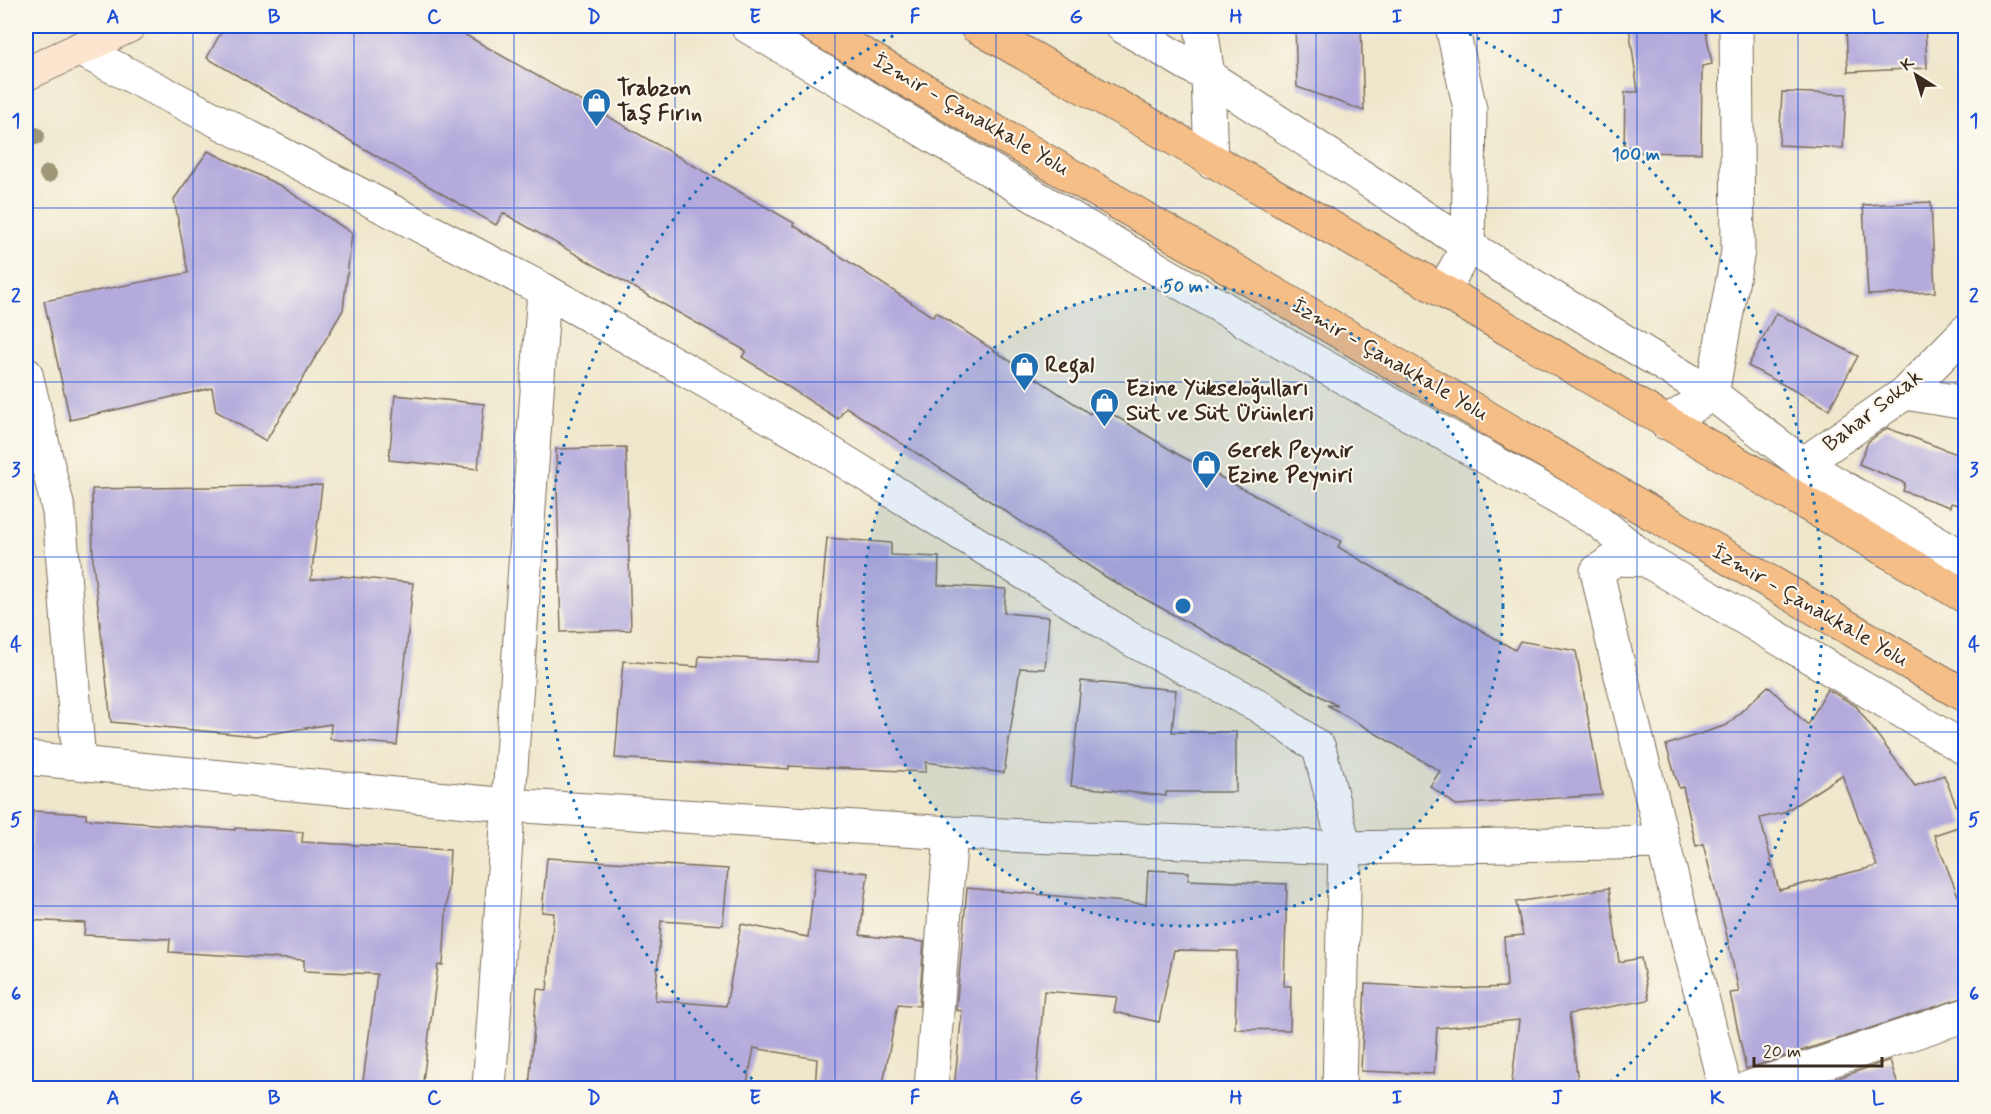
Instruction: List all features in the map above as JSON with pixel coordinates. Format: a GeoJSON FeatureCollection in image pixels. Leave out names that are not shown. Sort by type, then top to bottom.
{"type":"FeatureCollection","features":[{"type":"Feature","properties":{"kind":"highway","name":"İzmir - Çanakkale Yolu"},"geometry":{"type":"LineString","coordinates":[[814,26],[1965,696]]}},
{"type":"Feature","properties":{"kind":"highway"},"geometry":{"type":"LineString","coordinates":[[976,26],[1443,291],[1965,597]]}},
{"type":"Feature","properties":{"kind":"main road"},"geometry":{"type":"LineString","coordinates":[[26,74],[129,26]]}},
{"type":"Feature","properties":{"kind":"street"},"geometry":{"type":"LineString","coordinates":[[747,26],[1279,341],[1597,520],[1646,560],[1965,749]]}},
{"type":"Feature","properties":{"kind":"street"},"geometry":{"type":"LineString","coordinates":[[1122,26],[1209,76],[1468,246],[1712,394],[1803,464],[1965,559]]}},
{"type":"Feature","properties":{"kind":"street"},"geometry":{"type":"LineString","coordinates":[[1201,26],[1209,76],[1211,161]]}},
{"type":"Feature","properties":{"kind":"street"},"geometry":{"type":"LineString","coordinates":[[1443,291],[1468,246],[1470,109],[1452,26]]}},
{"type":"Feature","properties":{"kind":"street"},"geometry":{"type":"LineString","coordinates":[[1666,423],[1712,394],[1738,251],[1736,26]]}},
{"type":"Feature","properties":{"kind":"street"},"geometry":{"type":"LineString","coordinates":[[79,49],[544,290],[810,440],[1134,641],[1259,706],[1319,748],[1345,848],[1339,1089]]}},
{"type":"Feature","properties":{"kind":"street"},"geometry":{"type":"LineString","coordinates":[[489,1089],[544,290]]}},
{"type":"Feature","properties":{"kind":"street","name":"Bahar Sokak"},"geometry":{"type":"LineString","coordinates":[[1803,464],[1905,393],[1965,331]]}},
{"type":"Feature","properties":{"kind":"street"},"geometry":{"type":"LineString","coordinates":[[26,374],[59,512],[79,762]]}},
{"type":"Feature","properties":{"kind":"street"},"geometry":{"type":"LineString","coordinates":[[1905,393],[1965,403]]}},
{"type":"Feature","properties":{"kind":"street"},"geometry":{"type":"LineString","coordinates":[[1597,520],[1609,488]]}},
{"type":"Feature","properties":{"kind":"street"},"geometry":{"type":"LineString","coordinates":[[1646,560],[1616,559],[1597,571],[1725,1089]]}},
{"type":"Feature","properties":{"kind":"street"},"geometry":{"type":"LineString","coordinates":[[26,758],[508,805],[951,833],[1345,848],[1663,842]]}},
{"type":"Feature","properties":{"kind":"street"},"geometry":{"type":"LineString","coordinates":[[931,1089],[951,833]]}},
{"type":"Feature","properties":{"kind":"street"},"geometry":{"type":"LineString","coordinates":[[1748,1089],[1965,1015]]}},
{"type":"Feature","properties":{"kind":"building"},"geometry":{"type":"Polygon","coordinates":[[[238,26],[450,26],[794,223],[793,225],[933,317],[936,312],[1090,414],[1096,404],[1179,455],[1341,541],[1338,547],[1515,650],[1520,641],[1576,651],[1602,795],[1456,805],[1430,786],[1440,771],[1327,705],[1338,706],[1109,579],[846,407],[838,419],[742,357],[746,351],[503,213],[496,225],[207,58],[220,34],[238,26]]]}},
{"type":"Feature","properties":{"kind":"building"},"geometry":{"type":"Polygon","coordinates":[[[1295,26],[1361,26],[1364,111],[1297,87],[1295,26]]]}},
{"type":"Feature","properties":{"kind":"building"},"geometry":{"type":"Polygon","coordinates":[[[1629,26],[1705,26],[1712,64],[1702,66],[1701,153],[1624,152],[1625,92],[1638,92],[1629,26]]]}},
{"type":"Feature","properties":{"kind":"building"},"geometry":{"type":"Polygon","coordinates":[[[1846,26],[1925,26],[1927,68],[1848,72],[1846,26]]]}},
{"type":"Feature","properties":{"kind":"building"},"geometry":{"type":"Polygon","coordinates":[[[1782,92],[1846,94],[1843,148],[1779,145],[1782,92]]]}},
{"type":"Feature","properties":{"kind":"building"},"geometry":{"type":"Polygon","coordinates":[[[208,151],[281,186],[352,233],[343,310],[266,441],[216,411],[212,388],[70,420],[44,301],[188,273],[174,199],[208,151]]]}},
{"type":"Feature","properties":{"kind":"building"},"geometry":{"type":"Polygon","coordinates":[[[1931,202],[1935,292],[1868,295],[1863,205],[1931,202]]]}},
{"type":"Feature","properties":{"kind":"building"},"geometry":{"type":"Polygon","coordinates":[[[1776,313],[1858,356],[1829,409],[1748,366],[1776,313]]]}},
{"type":"Feature","properties":{"kind":"building"},"geometry":{"type":"Polygon","coordinates":[[[395,395],[484,404],[478,469],[389,460],[395,395]]]}},
{"type":"Feature","properties":{"kind":"building"},"geometry":{"type":"Polygon","coordinates":[[[1887,428],[1965,457],[1965,507],[1951,503],[1950,507],[1903,491],[1905,483],[1859,464],[1868,442],[1887,428]]]}},
{"type":"Feature","properties":{"kind":"building"},"geometry":{"type":"Polygon","coordinates":[[[626,447],[631,630],[561,632],[556,449],[626,447]]]}},
{"type":"Feature","properties":{"kind":"building"},"geometry":{"type":"Polygon","coordinates":[[[322,485],[311,580],[341,576],[413,583],[397,745],[330,739],[331,724],[256,736],[111,722],[93,562],[92,489],[322,485]]]}},
{"type":"Feature","properties":{"kind":"building"},"geometry":{"type":"Polygon","coordinates":[[[827,538],[891,543],[891,555],[939,557],[938,585],[1006,589],[1004,613],[1049,617],[1045,669],[1020,668],[1004,773],[926,762],[926,772],[789,766],[789,769],[615,758],[623,661],[698,667],[699,656],[816,662],[827,538]]]}},
{"type":"Feature","properties":{"kind":"building"},"geometry":{"type":"Polygon","coordinates":[[[1081,681],[1176,690],[1172,732],[1236,732],[1236,792],[1166,792],[1166,796],[1071,786],[1081,681]]]}},
{"type":"Feature","properties":{"kind":"building"},"geometry":{"type":"Polygon","coordinates":[[[1768,686],[1808,725],[1827,689],[1856,706],[1915,786],[1944,775],[1964,825],[1934,835],[1965,913],[1965,997],[1746,1069],[1730,993],[1739,992],[1726,932],[1703,844],[1696,846],[1683,787],[1679,788],[1666,745],[1727,725],[1768,686]],[[1842,775],[1783,813],[1760,818],[1779,890],[1877,866],[1842,775]]]}},
{"type":"Feature","properties":{"kind":"building"},"geometry":{"type":"Polygon","coordinates":[[[33,811],[86,814],[86,819],[235,830],[235,828],[303,832],[302,842],[450,850],[443,965],[438,965],[422,1089],[362,1089],[377,974],[304,971],[304,960],[169,952],[170,939],[84,935],[85,923],[27,920],[33,811]]]}},
{"type":"Feature","properties":{"kind":"building"},"geometry":{"type":"Polygon","coordinates":[[[547,858],[728,869],[723,925],[661,921],[655,1000],[726,1006],[741,924],[808,937],[816,867],[868,873],[860,935],[924,942],[919,1006],[898,1004],[882,1089],[815,1089],[817,1059],[754,1048],[746,1089],[529,1089],[537,989],[547,990],[554,913],[542,912],[547,858]]]}},
{"type":"Feature","properties":{"kind":"building"},"geometry":{"type":"Polygon","coordinates":[[[1148,870],[1189,872],[1188,880],[1287,884],[1284,986],[1291,986],[1290,1030],[1235,1029],[1237,951],[1174,950],[1159,1022],[1114,1012],[1117,997],[1044,991],[1036,1089],[954,1089],[962,1011],[956,1010],[967,888],[1146,904],[1148,870]]]}},
{"type":"Feature","properties":{"kind":"building"},"geometry":{"type":"Polygon","coordinates":[[[1609,888],[1619,962],[1641,958],[1649,1000],[1569,1014],[1579,1089],[1511,1089],[1519,1020],[1437,1028],[1434,1074],[1361,1071],[1365,984],[1455,989],[1507,987],[1504,937],[1523,935],[1516,902],[1609,888]]]}},
{"type":"Feature","properties":{"kind":"building"},"geometry":{"type":"Polygon","coordinates":[[[1890,1060],[1899,1089],[1806,1089],[1890,1060]]]}},
{"type":"Feature","properties":{"kind":"place","name":"Trabzon Taş Fırın"},"geometry":{"type":"Point","coordinates":[596,128]}},
{"type":"Feature","properties":{"kind":"place","name":"Regal"},"geometry":{"type":"Point","coordinates":[1024,392]}},
{"type":"Feature","properties":{"kind":"place","name":"Ezine Yükseloğulları Süt ve Süt Ürünleri"},"geometry":{"type":"Point","coordinates":[1105,428]}},
{"type":"Feature","properties":{"kind":"place","name":"Gerek Peynir Ezine Peyniri"},"geometry":{"type":"Point","coordinates":[1206,490]}}]}
